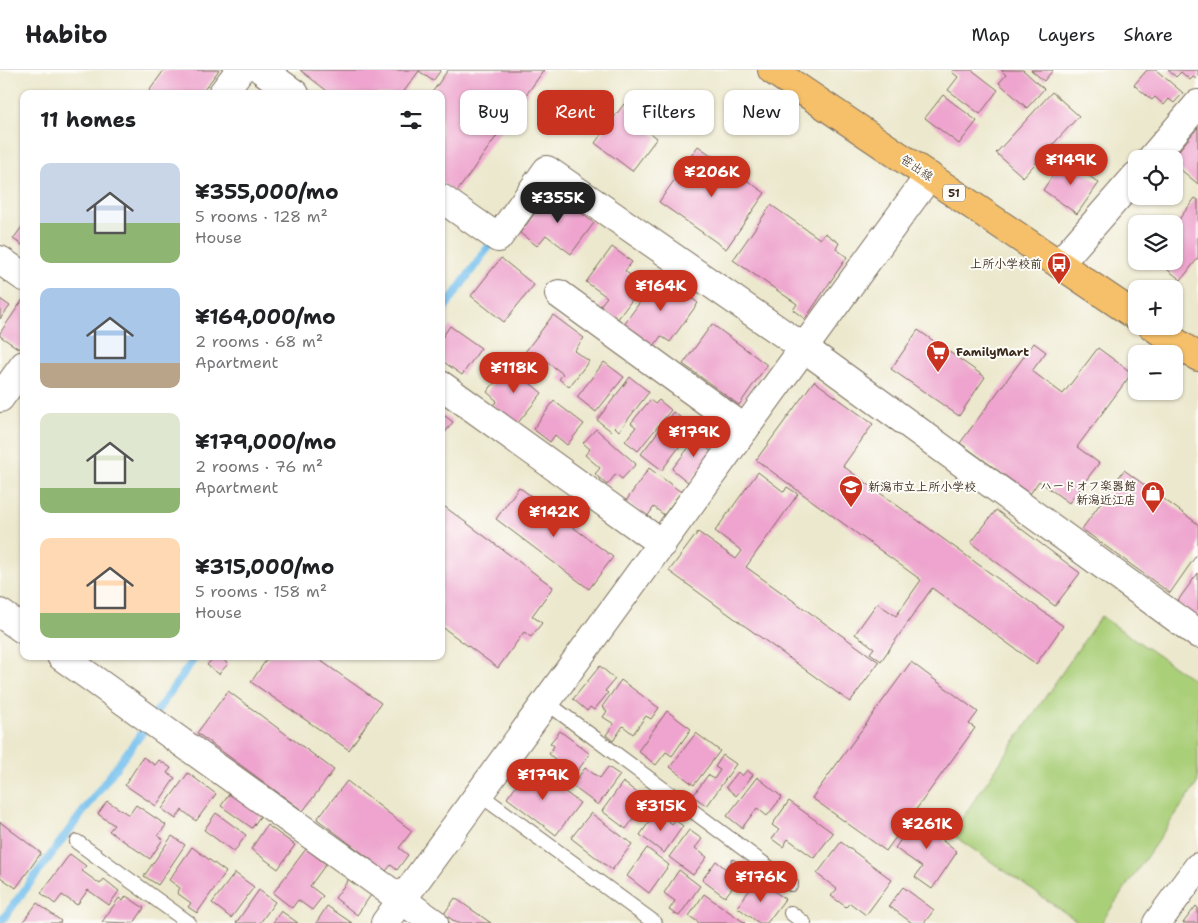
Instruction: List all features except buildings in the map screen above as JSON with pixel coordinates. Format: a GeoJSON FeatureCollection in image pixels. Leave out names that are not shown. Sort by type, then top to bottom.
{"type":"FeatureCollection","features":[{"type":"Feature","properties":{"kind":"main road","name":"笹出線"},"geometry":{"type":"LineString","coordinates":[[772,70],[1128,311]]}},
{"type":"Feature","properties":{"kind":"main road"},"geometry":{"type":"LineString","coordinates":[[1165,335],[1198,357]]}},
{"type":"Feature","properties":{"kind":"street"},"geometry":{"type":"LineString","coordinates":[[225,90],[240,70]]}},
{"type":"Feature","properties":{"kind":"street"},"geometry":{"type":"LineString","coordinates":[[262,70],[290,90]]}},
{"type":"Feature","properties":{"kind":"street"},"geometry":{"type":"LineString","coordinates":[[1159,150],[1198,104]]}},
{"type":"Feature","properties":{"kind":"street"},"geometry":{"type":"LineString","coordinates":[[445,201],[498,238],[547,170],[804,348],[1198,634]]}},
{"type":"Feature","properties":{"kind":"street"},"geometry":{"type":"LineString","coordinates":[[385,923],[929,176]]}},
{"type":"Feature","properties":{"kind":"street"},"geometry":{"type":"LineString","coordinates":[[1060,264],[1128,185]]}},
{"type":"Feature","properties":{"kind":"street"},"geometry":{"type":"LineString","coordinates":[[0,260],[20,274]]}},
{"type":"Feature","properties":{"kind":"street"},"geometry":{"type":"LineString","coordinates":[[559,294],[745,429]]}},
{"type":"Feature","properties":{"kind":"street"},"geometry":{"type":"LineString","coordinates":[[0,398],[20,371]]}},
{"type":"Feature","properties":{"kind":"street"},"geometry":{"type":"LineString","coordinates":[[445,388],[662,544]]}},
{"type":"Feature","properties":{"kind":"street"},"geometry":{"type":"LineString","coordinates":[[0,613],[20,627]]}},
{"type":"Feature","properties":{"kind":"street"},"geometry":{"type":"LineString","coordinates":[[67,660],[434,923]]}},
{"type":"Feature","properties":{"kind":"street"},"geometry":{"type":"LineString","coordinates":[[1157,923],[1198,867]]}},
{"type":"Feature","properties":{"kind":"lane"},"geometry":{"type":"LineString","coordinates":[[546,702],[791,884]]}},
{"type":"Feature","properties":{"kind":"lane"},"geometry":{"type":"LineString","coordinates":[[479,794],[655,923]]}},
{"type":"Feature","properties":{"kind":"lane"},"geometry":{"type":"LineString","coordinates":[[77,842],[189,923]]}},
{"type":"Feature","properties":{"kind":"lane"},"geometry":{"type":"LineString","coordinates":[[791,913],[804,923]]}},
{"type":"Feature","properties":{"kind":"green space"},"geometry":{"type":"Polygon","coordinates":[[[1101,616],[1198,683],[1198,782],[1101,923],[1080,923],[951,834],[1101,616]]]}},
{"type":"Feature","properties":{"kind":"waterway"},"geometry":{"type":"LineString","coordinates":[[445,307],[489,246]]}},
{"type":"Feature","properties":{"kind":"waterway"},"geometry":{"type":"LineString","coordinates":[[156,712],[193,660]]}},
{"type":"Feature","properties":{"kind":"waterway"},"geometry":{"type":"LineString","coordinates":[[0,923],[144,730]]}},
{"type":"Feature","properties":{"kind":"place","name":"上所小学校前"},"geometry":{"type":"Point","coordinates":[1059,285]}},
{"type":"Feature","properties":{"kind":"place","name":"FamilyMart"},"geometry":{"type":"Point","coordinates":[938,373]}},
{"type":"Feature","properties":{"kind":"place","name":"新潟市立上所小学校"},"geometry":{"type":"Point","coordinates":[851,508]}},
{"type":"Feature","properties":{"kind":"place","name":"ハードオフ楽器館 新潟近江店"},"geometry":{"type":"Point","coordinates":[1153,514]}}]}
